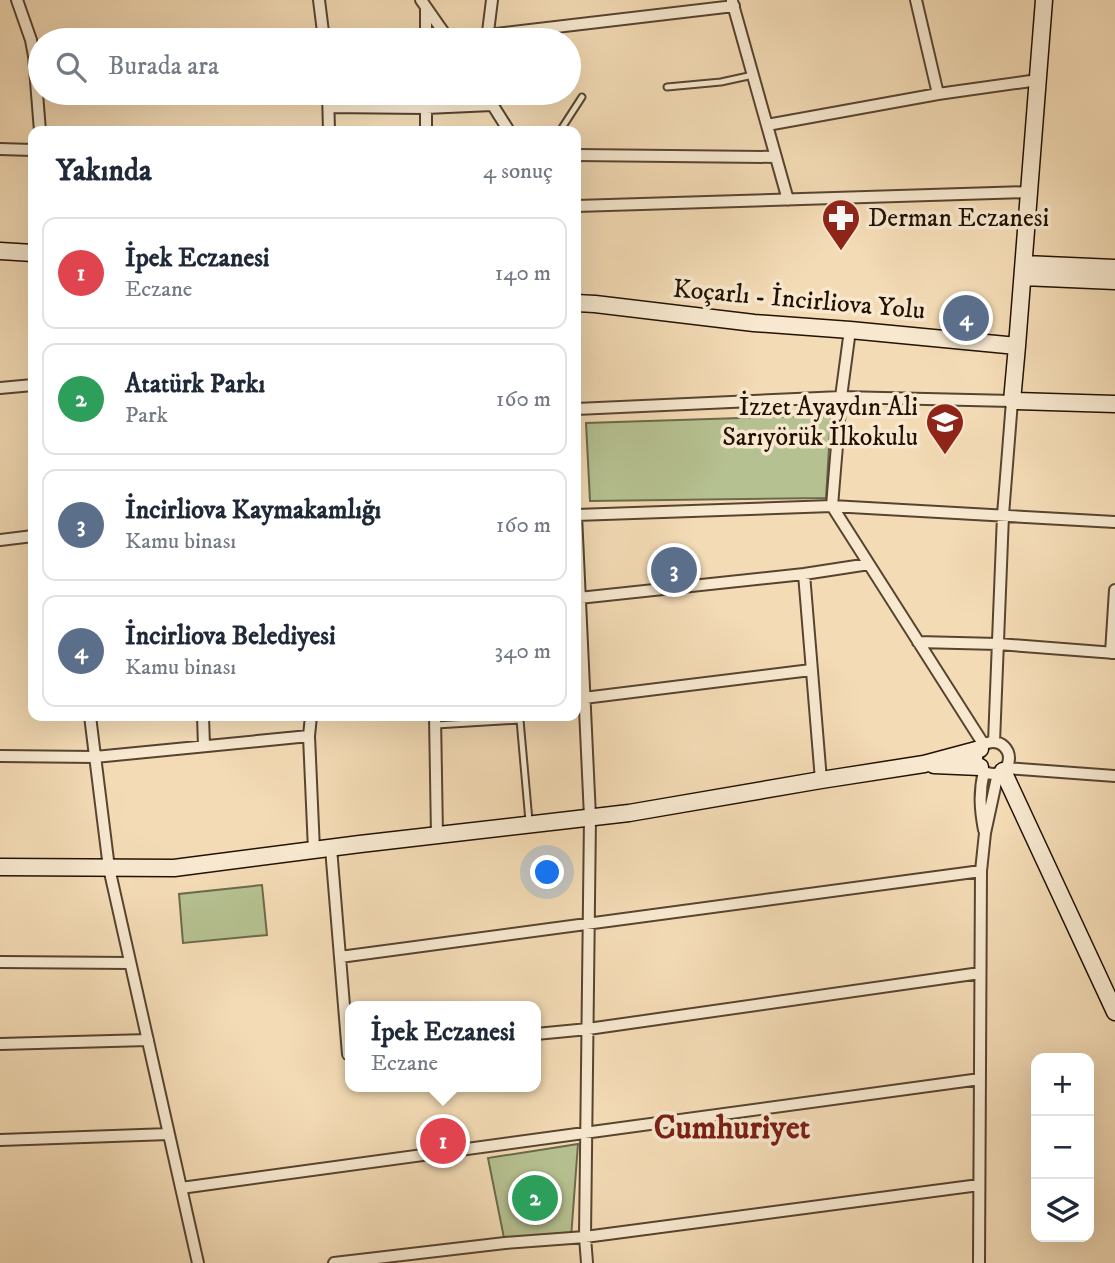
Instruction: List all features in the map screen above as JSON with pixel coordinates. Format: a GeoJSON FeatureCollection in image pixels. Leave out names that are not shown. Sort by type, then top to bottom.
{"type":"FeatureCollection","features":[{"type":"Feature","properties":{"kind":"street"},"geometry":{"type":"LineString","coordinates":[[17,0],[28,31]]}},
{"type":"Feature","properties":{"kind":"street"},"geometry":{"type":"LineString","coordinates":[[319,0],[322,28]]}},
{"type":"Feature","properties":{"kind":"street"},"geometry":{"type":"LineString","coordinates":[[489,28],[492,0]]}},
{"type":"Feature","properties":{"kind":"street"},"geometry":{"type":"LineString","coordinates":[[916,0],[938,94]]}},
{"type":"Feature","properties":{"kind":"street"},"geometry":{"type":"LineString","coordinates":[[985,833],[980,812],[982,769],[977,758],[986,745],[998,643],[1003,515],[1044,0]]}},
{"type":"Feature","properties":{"kind":"street"},"geometry":{"type":"LineString","coordinates":[[558,28],[733,3],[788,200]]}},
{"type":"Feature","properties":{"kind":"street"},"geometry":{"type":"LineString","coordinates":[[423,4],[425,28]]}},
{"type":"Feature","properties":{"kind":"street"},"geometry":{"type":"LineString","coordinates":[[423,4],[440,28]]}},
{"type":"Feature","properties":{"kind":"street"},"geometry":{"type":"LineString","coordinates":[[767,125],[938,94],[1038,80]]}},
{"type":"Feature","properties":{"kind":"street"},"geometry":{"type":"LineString","coordinates":[[39,105],[40,126]]}},
{"type":"Feature","properties":{"kind":"street"},"geometry":{"type":"LineString","coordinates":[[329,126],[329,107],[426,108],[492,105],[506,126]]}},
{"type":"Feature","properties":{"kind":"street"},"geometry":{"type":"LineString","coordinates":[[426,108],[426,126]]}},
{"type":"Feature","properties":{"kind":"street"},"geometry":{"type":"LineString","coordinates":[[0,149],[28,150]]}},
{"type":"Feature","properties":{"kind":"street"},"geometry":{"type":"LineString","coordinates":[[581,155],[776,157]]}},
{"type":"Feature","properties":{"kind":"street"},"geometry":{"type":"LineString","coordinates":[[581,206],[1029,192]]}},
{"type":"Feature","properties":{"kind":"street"},"geometry":{"type":"LineString","coordinates":[[0,251],[28,253]]}},
{"type":"Feature","properties":{"kind":"street"},"geometry":{"type":"LineString","coordinates":[[1023,271],[1115,268]]}},
{"type":"Feature","properties":{"kind":"street"},"geometry":{"type":"LineString","coordinates":[[1023,271],[1115,281]]}},
{"type":"Feature","properties":{"kind":"street","name":"Koçarlı - İncirliova Yolu"},"geometry":{"type":"LineString","coordinates":[[581,303],[754,323],[1017,346]]}},
{"type":"Feature","properties":{"kind":"street"},"geometry":{"type":"LineString","coordinates":[[850,330],[841,397],[832,506],[986,745]]}},
{"type":"Feature","properties":{"kind":"street"},"geometry":{"type":"LineString","coordinates":[[0,388],[28,385]]}},
{"type":"Feature","properties":{"kind":"street"},"geometry":{"type":"LineString","coordinates":[[581,409],[841,397],[1115,404]]}},
{"type":"Feature","properties":{"kind":"street"},"geometry":{"type":"LineString","coordinates":[[581,513],[832,506],[1115,522]]}},
{"type":"Feature","properties":{"kind":"street"},"geometry":{"type":"LineString","coordinates":[[0,540],[28,537]]}},
{"type":"Feature","properties":{"kind":"street"},"geometry":{"type":"LineString","coordinates":[[581,598],[804,574],[869,564]]}},
{"type":"Feature","properties":{"kind":"street"},"geometry":{"type":"LineString","coordinates":[[804,574],[821,780]]}},
{"type":"Feature","properties":{"kind":"street"},"geometry":{"type":"LineString","coordinates":[[918,642],[998,643],[1113,653],[1115,590]]}},
{"type":"Feature","properties":{"kind":"street"},"geometry":{"type":"LineString","coordinates":[[581,663],[590,817],[585,1237],[587,1263]]}},
{"type":"Feature","properties":{"kind":"street"},"geometry":{"type":"LineString","coordinates":[[584,698],[811,670]]}},
{"type":"Feature","properties":{"kind":"street"},"geometry":{"type":"LineString","coordinates":[[91,721],[109,868],[198,1263]]}},
{"type":"Feature","properties":{"kind":"street"},"geometry":{"type":"LineString","coordinates":[[203,721],[204,747]]}},
{"type":"Feature","properties":{"kind":"street"},"geometry":{"type":"LineString","coordinates":[[310,721],[309,736],[322,849],[340,957],[345,1018]]}},
{"type":"Feature","properties":{"kind":"street"},"geometry":{"type":"LineString","coordinates":[[435,721],[437,835]]}},
{"type":"Feature","properties":{"kind":"street"},"geometry":{"type":"LineString","coordinates":[[0,756],[95,757],[309,736]]}},
{"type":"Feature","properties":{"kind":"street"},"geometry":{"type":"LineString","coordinates":[[0,867],[174,868],[629,813],[924,764],[986,745],[1005,747],[1009,758],[1002,771],[985,833],[981,871],[979,1263]]}},
{"type":"Feature","properties":{"kind":"street"},"geometry":{"type":"LineString","coordinates":[[924,764],[982,769],[993,774],[1002,771],[1115,776]]}},
{"type":"Feature","properties":{"kind":"street"},"geometry":{"type":"LineString","coordinates":[[1002,771],[1115,1012]]}},
{"type":"Feature","properties":{"kind":"street"},"geometry":{"type":"LineString","coordinates":[[340,957],[981,871]]}},
{"type":"Feature","properties":{"kind":"street"},"geometry":{"type":"LineString","coordinates":[[0,962],[130,963]]}},
{"type":"Feature","properties":{"kind":"street"},"geometry":{"type":"LineString","coordinates":[[541,1034],[980,973]]}},
{"type":"Feature","properties":{"kind":"street"},"geometry":{"type":"LineString","coordinates":[[0,1044],[148,1040]]}},
{"type":"Feature","properties":{"kind":"street"},"geometry":{"type":"LineString","coordinates":[[181,1188],[979,1079]]}},
{"type":"Feature","properties":{"kind":"street"},"geometry":{"type":"LineString","coordinates":[[0,1140],[169,1134]]}},
{"type":"Feature","properties":{"kind":"street"},"geometry":{"type":"LineString","coordinates":[[334,1263],[505,1243],[585,1237],[979,1185]]}},
{"type":"Feature","properties":{"kind":"lane"},"geometry":{"type":"LineString","coordinates":[[667,87],[721,82],[753,75]]}},
{"type":"Feature","properties":{"kind":"lane"},"geometry":{"type":"LineString","coordinates":[[563,126],[577,105]]}},
{"type":"Feature","properties":{"kind":"lane"},"geometry":{"type":"LineString","coordinates":[[520,721],[529,824]]}},
{"type":"Feature","properties":{"kind":"green space"},"geometry":{"type":"Polygon","coordinates":[[[831,415],[826,498],[590,501],[586,423],[831,415]]]}},
{"type":"Feature","properties":{"kind":"green space"},"geometry":{"type":"Polygon","coordinates":[[[262,885],[267,935],[183,943],[179,894],[262,885]]]}},
{"type":"Feature","properties":{"kind":"green space"},"geometry":{"type":"Polygon","coordinates":[[[578,1144],[571,1238],[505,1243],[488,1158],[578,1144]]]}},
{"type":"Feature","properties":{"kind":"place","name":"Derman Eczanesi"},"geometry":{"type":"Point","coordinates":[841,252]}},
{"type":"Feature","properties":{"kind":"place","name":"İncirliova Belediyesi"},"geometry":{"type":"Point","coordinates":[966,318]}},
{"type":"Feature","properties":{"kind":"place","name":"İzzet Ayaydın Ali Sarıyörük İlkokulu"},"geometry":{"type":"Point","coordinates":[945,456]}},
{"type":"Feature","properties":{"kind":"place","name":"İncirliova Kaymakamlığı"},"geometry":{"type":"Point","coordinates":[674,570]}},
{"type":"Feature","properties":{"kind":"place","name":"İpek Eczanesi"},"geometry":{"type":"Point","coordinates":[443,1141]}},
{"type":"Feature","properties":{"kind":"place","name":"Atatürk Parkı"},"geometry":{"type":"Point","coordinates":[535,1198]}},
{"type":"Feature","properties":{"kind":"district","name":"Cumhuriyet"},"geometry":{"type":"Point","coordinates":[732,1128]}}]}
